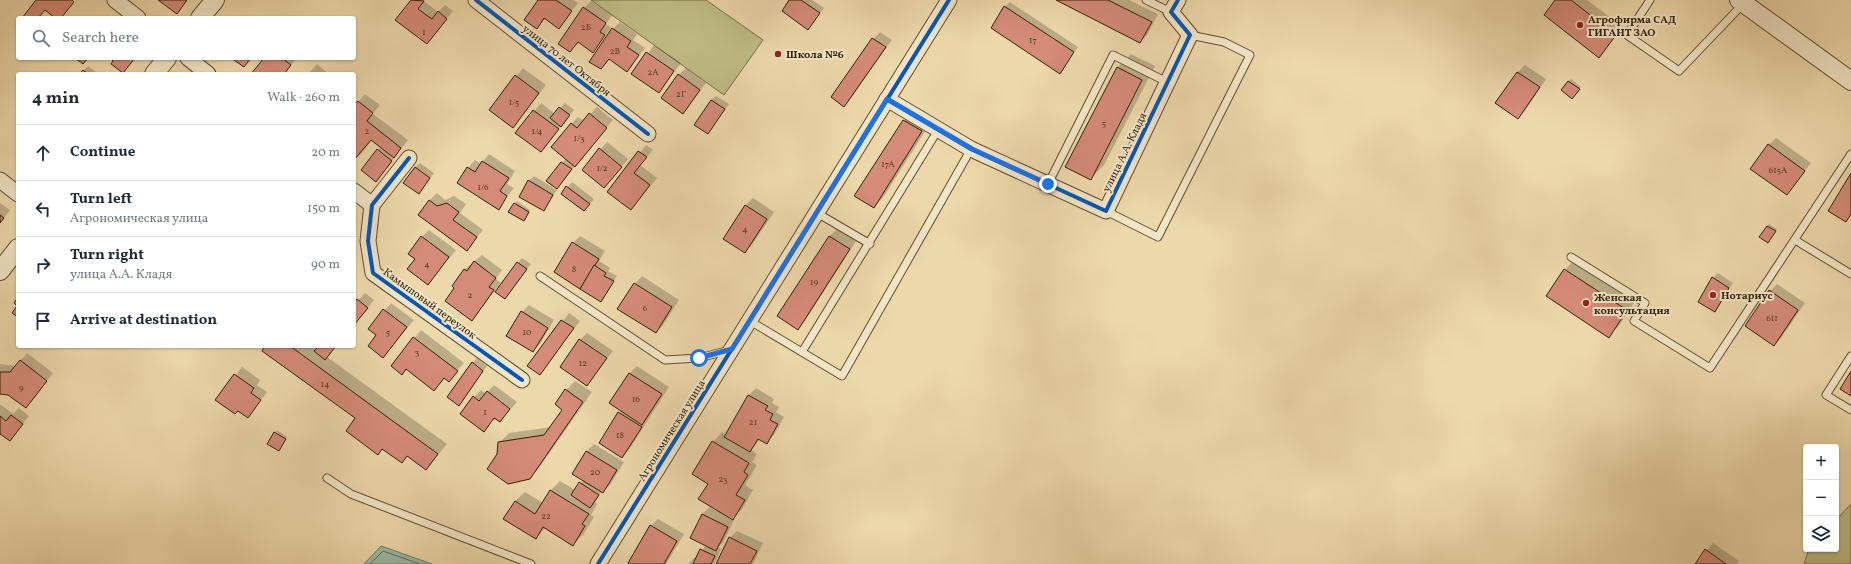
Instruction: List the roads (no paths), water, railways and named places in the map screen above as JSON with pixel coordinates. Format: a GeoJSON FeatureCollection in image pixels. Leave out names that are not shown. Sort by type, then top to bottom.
{"type":"FeatureCollection","features":[{"type":"Feature","properties":{"kind":"street"},"geometry":{"type":"LineString","coordinates":[[115,0],[135,16]]}},
{"type":"Feature","properties":{"kind":"street"},"geometry":{"type":"LineString","coordinates":[[202,16],[215,0]]}},
{"type":"Feature","properties":{"kind":"street","name":"улица 70 лет Октября"},"geometry":{"type":"LineString","coordinates":[[476,0],[648,134]]}},
{"type":"Feature","properties":{"kind":"street","name":"Агрономическая улица"},"geometry":{"type":"LineString","coordinates":[[598,564],[949,0]]}},
{"type":"Feature","properties":{"kind":"street"},"geometry":{"type":"LineString","coordinates":[[1743,1],[1851,82]]}},
{"type":"Feature","properties":{"kind":"street"},"geometry":{"type":"LineString","coordinates":[[1175,6],[1190,35]]}},
{"type":"Feature","properties":{"kind":"street","name":"улица А.А. Кладя"},"geometry":{"type":"LineString","coordinates":[[1106,211],[1190,35]]}},
{"type":"Feature","properties":{"kind":"street"},"geometry":{"type":"LineString","coordinates":[[156,72],[165,60]]}},
{"type":"Feature","properties":{"kind":"street"},"geometry":{"type":"LineString","coordinates":[[190,60],[206,72]]}},
{"type":"Feature","properties":{"kind":"street"},"geometry":{"type":"LineString","coordinates":[[887,99],[972,149],[1106,211]]}},
{"type":"Feature","properties":{"kind":"street"},"geometry":{"type":"LineString","coordinates":[[356,193],[372,205],[410,158]]}},
{"type":"Feature","properties":{"kind":"street"},"geometry":{"type":"LineString","coordinates":[[0,180],[16,192]]}},
{"type":"Feature","properties":{"kind":"street","name":"Камышовый переулок"},"geometry":{"type":"LineString","coordinates":[[372,205],[368,241],[373,273],[522,380]]}},
{"type":"Feature","properties":{"kind":"street"},"geometry":{"type":"LineString","coordinates":[[0,271],[16,251]]}},
{"type":"Feature","properties":{"kind":"lane"},"geometry":{"type":"LineString","coordinates":[[1146,0],[1175,6]]}},
{"type":"Feature","properties":{"kind":"lane"},"geometry":{"type":"LineString","coordinates":[[1650,0],[1627,35],[1679,70],[1743,1]]}},
{"type":"Feature","properties":{"kind":"lane"},"geometry":{"type":"LineString","coordinates":[[1106,211],[1158,236],[1250,55],[1224,42],[1190,35]]}},
{"type":"Feature","properties":{"kind":"lane"},"geometry":{"type":"LineString","coordinates":[[1048,184],[1113,55],[1167,82]]}},
{"type":"Feature","properties":{"kind":"lane"},"geometry":{"type":"LineString","coordinates":[[802,352],[870,244],[938,130]]}},
{"type":"Feature","properties":{"kind":"lane"},"geometry":{"type":"LineString","coordinates":[[750,321],[842,376],[972,149]]}},
{"type":"Feature","properties":{"kind":"lane"},"geometry":{"type":"LineString","coordinates":[[1571,257],[1645,303],[1634,322],[1710,368],[1851,154]]}},
{"type":"Feature","properties":{"kind":"lane"},"geometry":{"type":"LineString","coordinates":[[817,213],[870,244]]}},
{"type":"Feature","properties":{"kind":"lane"},"geometry":{"type":"LineString","coordinates":[[1795,240],[1851,274]]}},
{"type":"Feature","properties":{"kind":"lane"},"geometry":{"type":"LineString","coordinates":[[540,276],[665,360],[699,358],[732,349]]}},
{"type":"Feature","properties":{"kind":"lane"},"geometry":{"type":"LineString","coordinates":[[1851,356],[1826,395],[1851,410]]}},
{"type":"Feature","properties":{"kind":"lane"},"geometry":{"type":"LineString","coordinates":[[327,478],[351,494],[530,564]]}},
{"type":"Feature","properties":{"kind":"water"},"geometry":{"type":"Polygon","coordinates":[[[381,546],[432,564],[364,564],[381,546]]]}},
{"type":"Feature","properties":{"kind":"place","name":"Агрофирма САД ГИГАНТ ЗАО"},"geometry":{"type":"Point","coordinates":[1580,25]}},
{"type":"Feature","properties":{"kind":"place","name":"Школа №6"},"geometry":{"type":"Point","coordinates":[778,54]}},
{"type":"Feature","properties":{"kind":"place","name":"Нотариус"},"geometry":{"type":"Point","coordinates":[1713,295]}},
{"type":"Feature","properties":{"kind":"place","name":"Женская консультация"},"geometry":{"type":"Point","coordinates":[1586,303]}}]}
